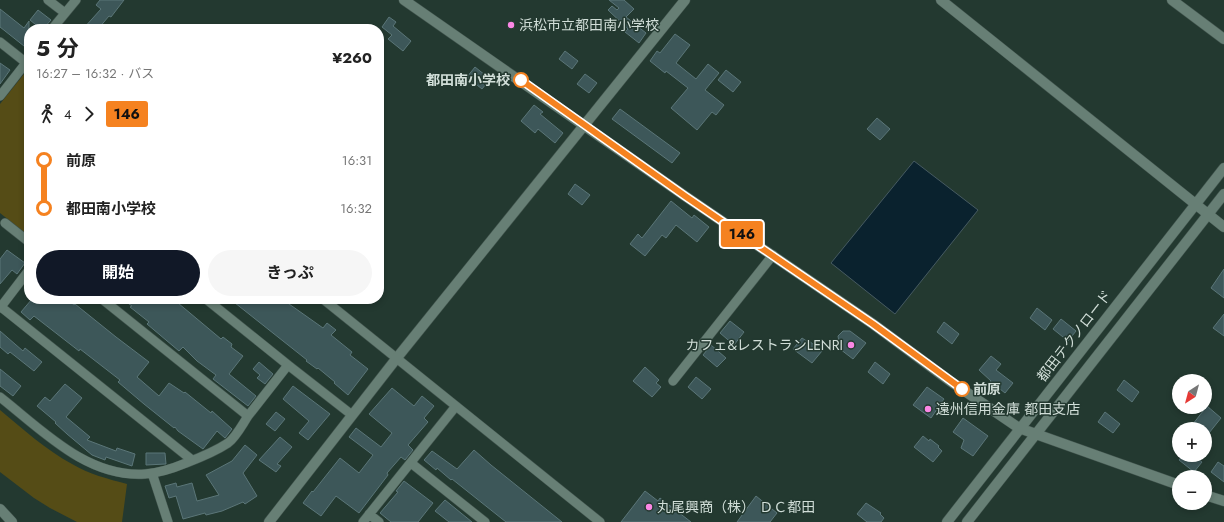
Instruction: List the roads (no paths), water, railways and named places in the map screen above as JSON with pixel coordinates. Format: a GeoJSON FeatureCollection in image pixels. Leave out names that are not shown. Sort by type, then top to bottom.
{"type":"FeatureCollection","features":[{"type":"Feature","properties":{"kind":"street"},"geometry":{"type":"LineString","coordinates":[[48,0],[65,13]]}},
{"type":"Feature","properties":{"kind":"street"},"geometry":{"type":"LineString","coordinates":[[56,24],[76,0]]}},
{"type":"Feature","properties":{"kind":"street"},"geometry":{"type":"LineString","coordinates":[[404,0],[685,196],[773,254],[873,324],[950,381],[1019,428],[1172,483]]}},
{"type":"Feature","properties":{"kind":"street"},"geometry":{"type":"LineString","coordinates":[[269,522],[396,359],[685,0]]}},
{"type":"Feature","properties":{"kind":"street"},"geometry":{"type":"LineString","coordinates":[[941,0],[1224,227]]}},
{"type":"Feature","properties":{"kind":"street"},"geometry":{"type":"LineString","coordinates":[[1172,0],[1224,39]]}},
{"type":"Feature","properties":{"kind":"street"},"geometry":{"type":"LineString","coordinates":[[0,42],[24,59]]}},
{"type":"Feature","properties":{"kind":"street"},"geometry":{"type":"LineString","coordinates":[[0,96],[24,67]]}},
{"type":"Feature","properties":{"kind":"street","name":"都田テクノロード"},"geometry":{"type":"LineString","coordinates":[[947,522],[1019,428],[1224,168]]}},
{"type":"Feature","properties":{"kind":"street"},"geometry":{"type":"LineString","coordinates":[[967,522],[1224,194]]}},
{"type":"Feature","properties":{"kind":"street"},"geometry":{"type":"LineString","coordinates":[[2,224],[24,239]]}},
{"type":"Feature","properties":{"kind":"street"},"geometry":{"type":"LineString","coordinates":[[673,381],[773,254]]}},
{"type":"Feature","properties":{"kind":"street"},"geometry":{"type":"LineString","coordinates":[[24,276],[0,307],[192,460]]}},
{"type":"Feature","properties":{"kind":"street"},"geometry":{"type":"LineString","coordinates":[[108,304],[248,416]]}},
{"type":"Feature","properties":{"kind":"street"},"geometry":{"type":"LineString","coordinates":[[212,304],[352,415]]}},
{"type":"Feature","properties":{"kind":"street"},"geometry":{"type":"LineString","coordinates":[[329,304],[600,522]]}},
{"type":"Feature","properties":{"kind":"street"},"geometry":{"type":"LineString","coordinates":[[0,397],[63,448],[88,462],[104,468],[128,473],[152,473],[175,467],[228,443],[288,365]]}},
{"type":"Feature","properties":{"kind":"street"},"geometry":{"type":"LineString","coordinates":[[363,522],[456,406]]}},
{"type":"Feature","properties":{"kind":"street"},"geometry":{"type":"LineString","coordinates":[[411,463],[485,522]]}},
{"type":"Feature","properties":{"kind":"street"},"geometry":{"type":"LineString","coordinates":[[152,473],[168,522]]}},
{"type":"Feature","properties":{"kind":"street"},"geometry":{"type":"LineString","coordinates":[[1212,497],[1224,501]]}},
{"type":"Feature","properties":{"kind":"street"},"geometry":{"type":"LineString","coordinates":[[0,509],[12,522]]}},
{"type":"Feature","properties":{"kind":"street"},"geometry":{"type":"LineString","coordinates":[[369,514],[379,522]]}},
{"type":"Feature","properties":{"kind":"water"},"geometry":{"type":"Polygon","coordinates":[[[914,161],[978,210],[895,314],[831,263],[914,161]]]}},
{"type":"Feature","properties":{"kind":"place","name":"浜松市立都田南小学校"},"geometry":{"type":"Point","coordinates":[511,25]}},
{"type":"Feature","properties":{"kind":"place","name":"都田南小学校"},"geometry":{"type":"Point","coordinates":[521,80]}},
{"type":"Feature","properties":{"kind":"place","name":"カフェ&レストランLENRI"},"geometry":{"type":"Point","coordinates":[851,345]}},
{"type":"Feature","properties":{"kind":"place","name":"前原"},"geometry":{"type":"Point","coordinates":[962,389]}},
{"type":"Feature","properties":{"kind":"place","name":"遠州信用金庫 都田支店"},"geometry":{"type":"Point","coordinates":[928,409]}},
{"type":"Feature","properties":{"kind":"place","name":"丸尾興商（株） ＤＣ都田"},"geometry":{"type":"Point","coordinates":[649,507]}}]}
